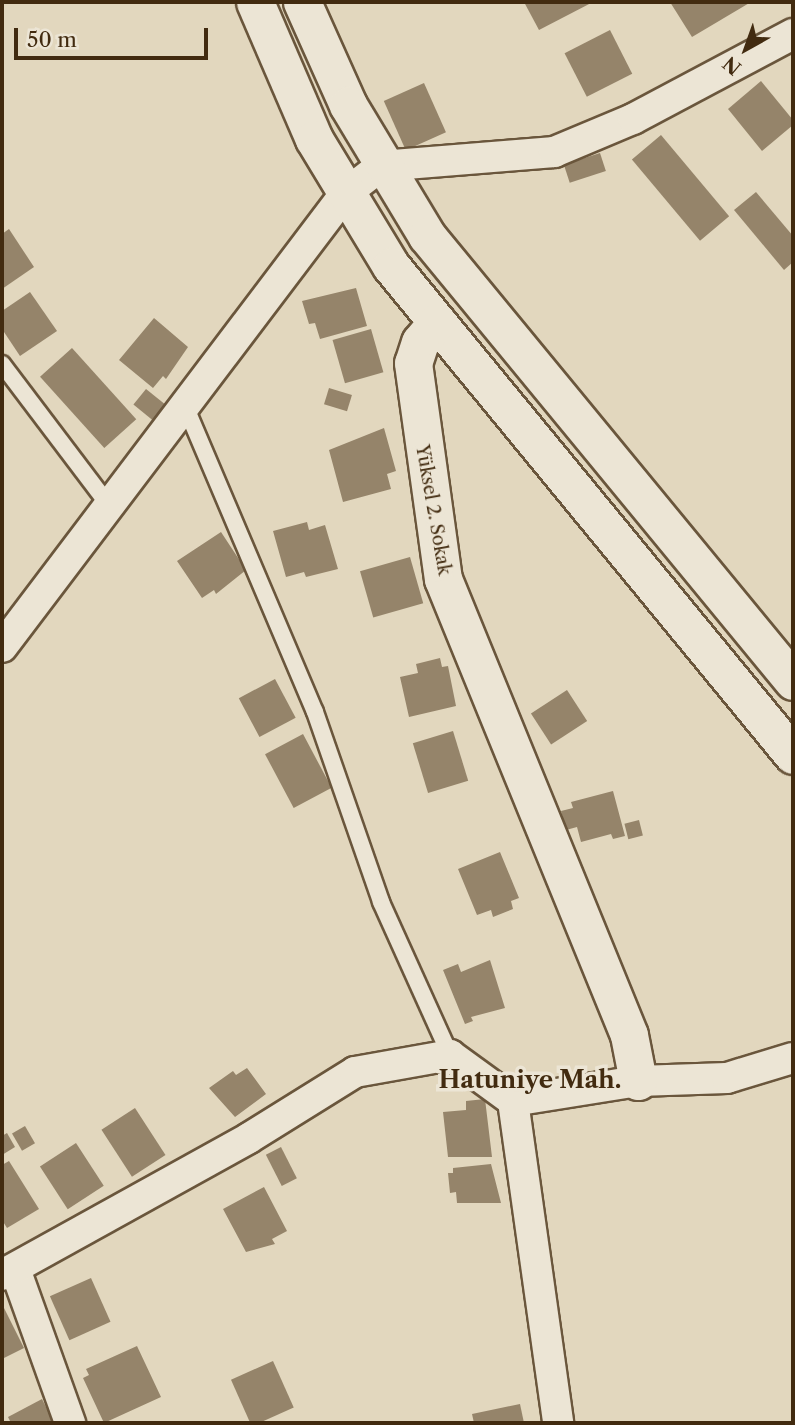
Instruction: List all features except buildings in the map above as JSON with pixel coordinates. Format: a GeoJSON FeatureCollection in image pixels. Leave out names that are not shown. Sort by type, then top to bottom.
{"type":"FeatureCollection","features":[{"type":"Feature","properties":{"kind":"street"},"geometry":{"type":"LineString","coordinates":[[256,2],[314,139],[391,266],[793,755]]}},
{"type":"Feature","properties":{"kind":"street"},"geometry":{"type":"LineString","coordinates":[[302,2],[348,105],[381,166],[470,292],[793,681]]}},
{"type":"Feature","properties":{"kind":"street"},"geometry":{"type":"LineString","coordinates":[[2,647],[107,503],[186,408],[345,194],[381,166],[554,152],[633,119],[793,34]]}},
{"type":"Feature","properties":{"kind":"street","name":"Yüksel 2. Sokak"},"geometry":{"type":"LineString","coordinates":[[437,322],[420,342],[413,363],[443,579],[629,1034],[638,1081]]}},
{"type":"Feature","properties":{"kind":"street"},"geometry":{"type":"LineString","coordinates":[[70,1423],[8,1272],[355,1072],[450,1055],[513,1101],[638,1081],[726,1078],[787,1055]]}},
{"type":"Feature","properties":{"kind":"street"},"geometry":{"type":"LineString","coordinates":[[513,1101],[558,1423]]}},
{"type":"Feature","properties":{"kind":"lane"},"geometry":{"type":"LineString","coordinates":[[2,364],[107,503]]}},
{"type":"Feature","properties":{"kind":"lane"},"geometry":{"type":"LineString","coordinates":[[186,408],[314,712],[381,902],[450,1055]]}},
{"type":"Feature","properties":{"kind":"district","name":"Hatuniye Mah."},"geometry":{"type":"Point","coordinates":[530,1080]}}]}
